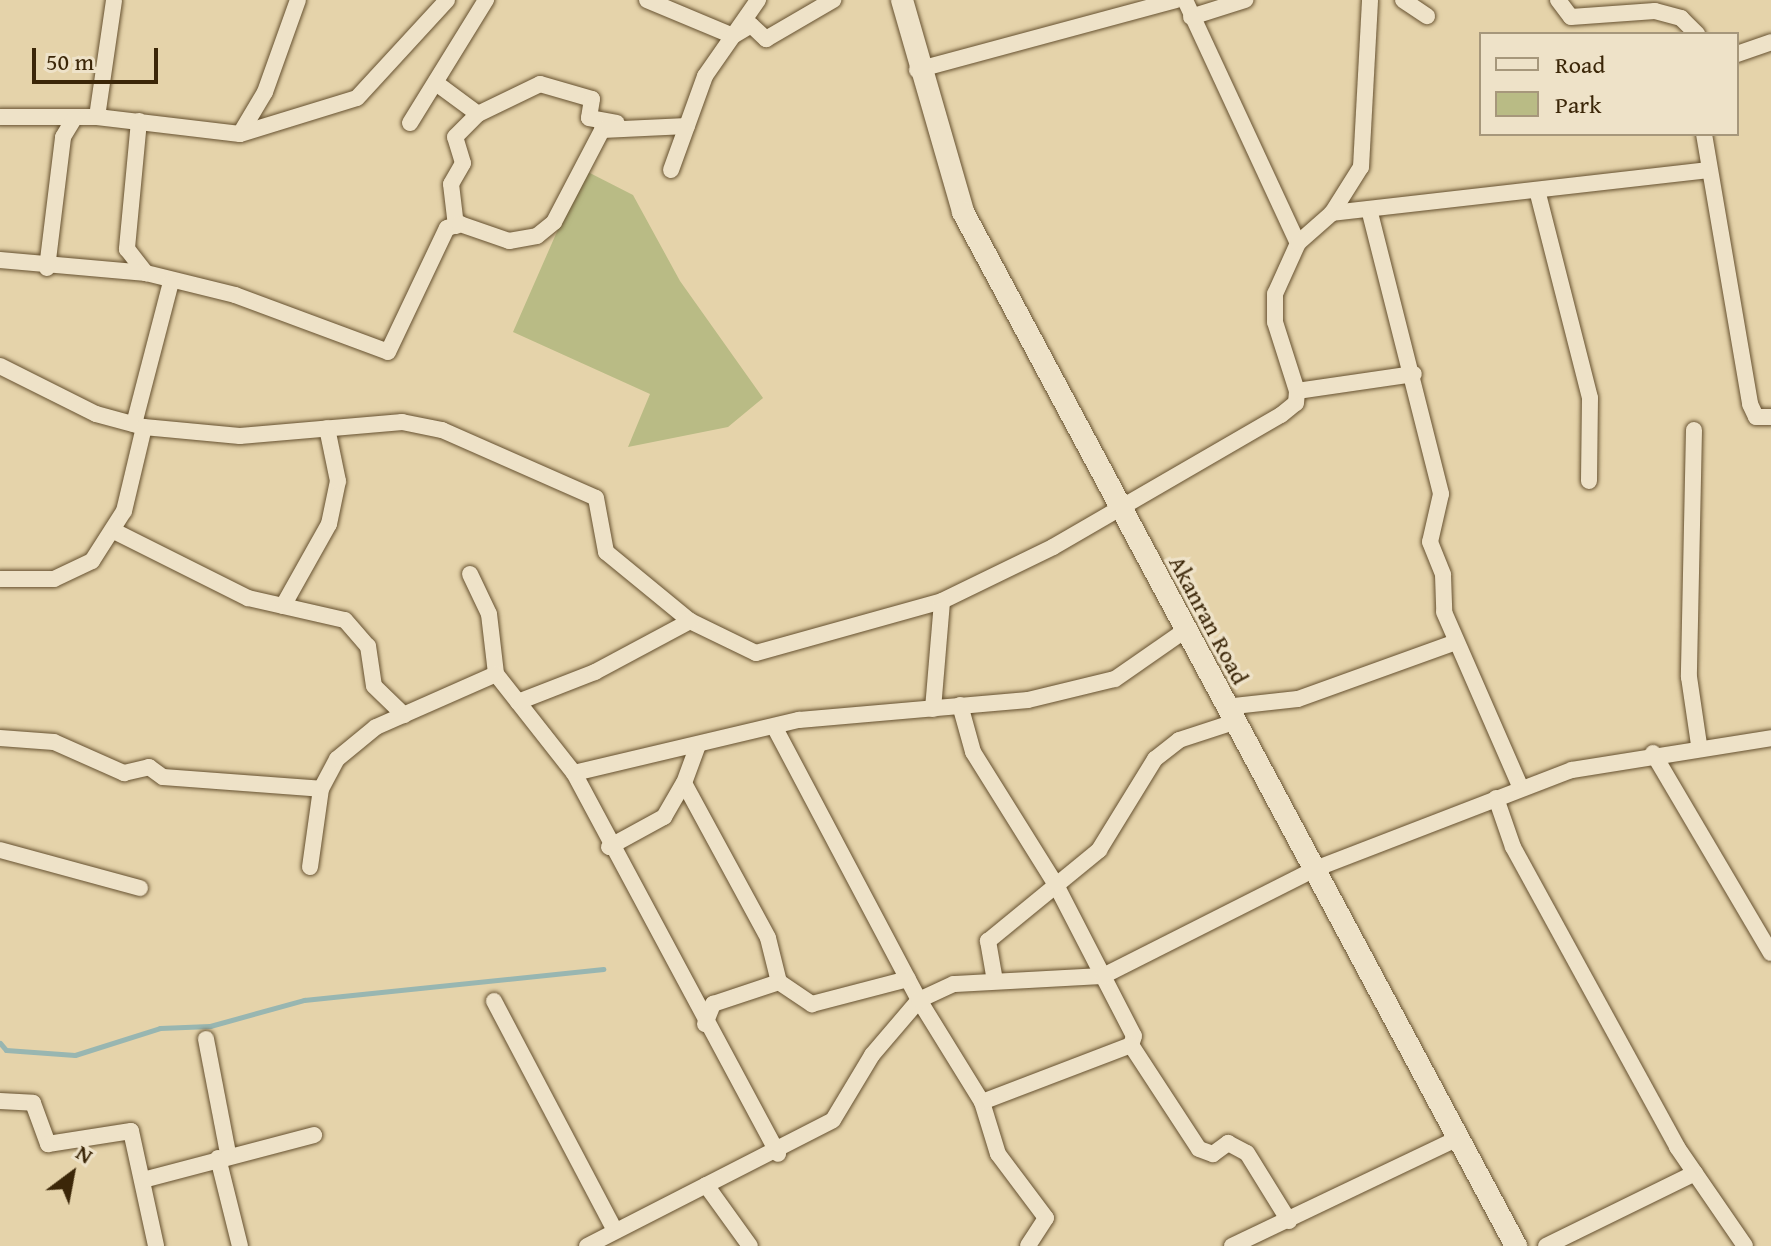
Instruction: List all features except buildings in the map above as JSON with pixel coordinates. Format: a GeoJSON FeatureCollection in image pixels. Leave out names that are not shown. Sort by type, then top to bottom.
{"type":"FeatureCollection","features":[{"type":"Feature","properties":{"kind":"main road","name":"Akanran Road"},"geometry":{"type":"LineString","coordinates":[[902,0],[917,70],[963,212],[1184,631],[1516,1246]]}},
{"type":"Feature","properties":{"kind":"street"},"geometry":{"type":"LineString","coordinates":[[97,117],[114,0]]}},
{"type":"Feature","properties":{"kind":"street"},"geometry":{"type":"LineString","coordinates":[[240,134],[265,92],[298,0]]}},
{"type":"Feature","properties":{"kind":"street"},"geometry":{"type":"LineString","coordinates":[[0,117],[30,123],[97,117],[240,134],[357,98],[447,0]]}},
{"type":"Feature","properties":{"kind":"street"},"geometry":{"type":"LineString","coordinates":[[410,123],[486,0]]}},
{"type":"Feature","properties":{"kind":"street"},"geometry":{"type":"LineString","coordinates":[[647,0],[733,36]]}},
{"type":"Feature","properties":{"kind":"street"},"geometry":{"type":"LineString","coordinates":[[671,170],[705,76],[758,0]]}},
{"type":"Feature","properties":{"kind":"street"},"geometry":{"type":"LineString","coordinates":[[733,36],[751,25],[766,39],[833,0]]}},
{"type":"Feature","properties":{"kind":"street"},"geometry":{"type":"LineString","coordinates":[[917,70],[1176,0]]}},
{"type":"Feature","properties":{"kind":"street"},"geometry":{"type":"LineString","coordinates":[[1185,0],[1298,243]]}},
{"type":"Feature","properties":{"kind":"street"},"geometry":{"type":"LineString","coordinates":[[1191,17],[1245,0]]}},
{"type":"Feature","properties":{"kind":"street"},"geometry":{"type":"LineString","coordinates":[[0,366],[61,399],[139,426],[240,436],[402,422],[442,430],[567,482],[596,498],[606,552],[690,621],[739,649],[774,653],[942,601],[1123,512],[1296,403],[1297,391],[1275,308],[1279,273],[1298,243],[1332,213],[1361,167],[1370,0]]}},
{"type":"Feature","properties":{"kind":"street"},"geometry":{"type":"LineString","coordinates":[[1403,0],[1427,16]]}},
{"type":"Feature","properties":{"kind":"street"},"geometry":{"type":"LineString","coordinates":[[1558,0],[1571,17],[1655,11],[1681,18],[1695,32]]}},
{"type":"Feature","properties":{"kind":"street"},"geometry":{"type":"LineString","coordinates":[[1739,53],[1771,42]]}},
{"type":"Feature","properties":{"kind":"street"},"geometry":{"type":"LineString","coordinates":[[436,83],[478,114]]}},
{"type":"Feature","properties":{"kind":"street"},"geometry":{"type":"LineString","coordinates":[[456,226],[451,184],[463,163],[455,137],[478,114],[540,84],[592,99],[589,118],[633,126]]}},
{"type":"Feature","properties":{"kind":"street"},"geometry":{"type":"LineString","coordinates":[[47,268],[63,137],[75,117]]}},
{"type":"Feature","properties":{"kind":"street"},"geometry":{"type":"LineString","coordinates":[[139,121],[127,249],[146,273]]}},
{"type":"Feature","properties":{"kind":"street"},"geometry":{"type":"LineString","coordinates":[[456,226],[509,241],[537,236],[554,222],[593,141],[602,130],[633,126],[687,126]]}},
{"type":"Feature","properties":{"kind":"street"},"geometry":{"type":"LineString","coordinates":[[1704,136],[1750,404],[1756,417],[1771,417]]}},
{"type":"Feature","properties":{"kind":"street"},"geometry":{"type":"LineString","coordinates":[[1332,213],[1708,170]]}},
{"type":"Feature","properties":{"kind":"street"},"geometry":{"type":"LineString","coordinates":[[1537,190],[1590,398],[1589,481]]}},
{"type":"Feature","properties":{"kind":"street"},"geometry":{"type":"LineString","coordinates":[[1369,209],[1414,374],[1441,494],[1430,542],[1456,642],[1521,788]]}},
{"type":"Feature","properties":{"kind":"street"},"geometry":{"type":"LineString","coordinates":[[0,260],[47,268],[146,273],[171,282],[235,295],[388,352],[441,237],[456,226]]}},
{"type":"Feature","properties":{"kind":"street"},"geometry":{"type":"LineString","coordinates":[[0,579],[54,579],[92,561],[116,532],[171,282]]}},
{"type":"Feature","properties":{"kind":"street"},"geometry":{"type":"LineString","coordinates":[[1297,391],[1414,374]]}},
{"type":"Feature","properties":{"kind":"street"},"geometry":{"type":"LineString","coordinates":[[283,606],[329,524],[338,481],[327,428]]}},
{"type":"Feature","properties":{"kind":"street"},"geometry":{"type":"LineString","coordinates":[[1694,430],[1689,677],[1699,745]]}},
{"type":"Feature","properties":{"kind":"street"},"geometry":{"type":"LineString","coordinates":[[116,532],[195,576],[358,630],[374,686],[404,715]]}},
{"type":"Feature","properties":{"kind":"street"},"geometry":{"type":"LineString","coordinates":[[470,574],[489,614],[496,674],[574,773],[609,847],[778,1154]]}},
{"type":"Feature","properties":{"kind":"street"},"geometry":{"type":"LineString","coordinates":[[933,709],[942,601]]}},
{"type":"Feature","properties":{"kind":"street"},"geometry":{"type":"LineString","coordinates":[[518,702],[595,672],[690,621]]}},
{"type":"Feature","properties":{"kind":"street"},"geometry":{"type":"LineString","coordinates":[[574,773],[776,730],[799,720],[1028,700],[1115,679],[1184,631]]}},
{"type":"Feature","properties":{"kind":"street"},"geometry":{"type":"LineString","coordinates":[[995,981],[988,941],[1099,850],[1155,759],[1179,740],[1230,714],[1298,699],[1456,642]]}},
{"type":"Feature","properties":{"kind":"street"},"geometry":{"type":"LineString","coordinates":[[310,867],[321,789],[337,759],[404,715],[496,674]]}},
{"type":"Feature","properties":{"kind":"street"},"geometry":{"type":"LineString","coordinates":[[960,705],[973,752],[1055,883],[1134,1036],[1131,1045]]}},
{"type":"Feature","properties":{"kind":"street"},"geometry":{"type":"LineString","coordinates":[[776,730],[919,1000],[982,1102],[998,1154],[1046,1218],[1028,1246]]}},
{"type":"Feature","properties":{"kind":"street"},"geometry":{"type":"LineString","coordinates":[[0,738],[54,742],[124,773],[149,767],[163,777],[321,789]]}},
{"type":"Feature","properties":{"kind":"street"},"geometry":{"type":"LineString","coordinates":[[587,1246],[613,1227],[778,1154],[833,1120],[872,1055],[919,1000],[954,984],[1103,976],[1315,869],[1521,788],[1653,753],[1771,738]]}},
{"type":"Feature","properties":{"kind":"street"},"geometry":{"type":"LineString","coordinates":[[609,847],[664,817],[684,783],[698,745]]}},
{"type":"Feature","properties":{"kind":"street"},"geometry":{"type":"LineString","coordinates":[[1653,753],[1771,953]]}},
{"type":"Feature","properties":{"kind":"street"},"geometry":{"type":"LineString","coordinates":[[684,783],[768,938],[779,982],[812,1004],[908,979]]}},
{"type":"Feature","properties":{"kind":"street"},"geometry":{"type":"LineString","coordinates":[[1496,798],[1513,847],[1695,1173],[1745,1246]]}},
{"type":"Feature","properties":{"kind":"street"},"geometry":{"type":"LineString","coordinates":[[0,850],[140,888]]}},
{"type":"Feature","properties":{"kind":"street"},"geometry":{"type":"LineString","coordinates":[[705,1024],[713,1004],[779,982]]}},
{"type":"Feature","properties":{"kind":"street"},"geometry":{"type":"LineString","coordinates":[[494,1001],[613,1227]]}},
{"type":"Feature","properties":{"kind":"street"},"geometry":{"type":"LineString","coordinates":[[206,1039],[240,1246]]}},
{"type":"Feature","properties":{"kind":"street"},"geometry":{"type":"LineString","coordinates":[[982,1102],[1131,1045]]}},
{"type":"Feature","properties":{"kind":"street"},"geometry":{"type":"LineString","coordinates":[[1131,1045],[1199,1149],[1213,1154],[1228,1143],[1247,1153],[1289,1221]]}},
{"type":"Feature","properties":{"kind":"street"},"geometry":{"type":"LineString","coordinates":[[0,1101],[33,1103],[48,1144],[131,1131],[156,1246]]}},
{"type":"Feature","properties":{"kind":"street"},"geometry":{"type":"LineString","coordinates":[[143,1180],[223,1156],[314,1135]]}},
{"type":"Feature","properties":{"kind":"street"},"geometry":{"type":"LineString","coordinates":[[1232,1246],[1458,1138]]}},
{"type":"Feature","properties":{"kind":"street"},"geometry":{"type":"LineString","coordinates":[[1546,1246],[1695,1173]]}},
{"type":"Feature","properties":{"kind":"street"},"geometry":{"type":"LineString","coordinates":[[706,1185],[750,1246]]}},
{"type":"Feature","properties":{"kind":"green space"},"geometry":{"type":"Polygon","coordinates":[[[584,170],[633,195],[680,281],[763,398],[728,427],[628,447],[650,394],[513,332],[584,170]]]}},
{"type":"Feature","properties":{"kind":"waterway"},"geometry":{"type":"LineString","coordinates":[[0,1043],[6,1050],[75,1055],[160,1028],[210,1026],[304,1000],[603,969]]}}]}
